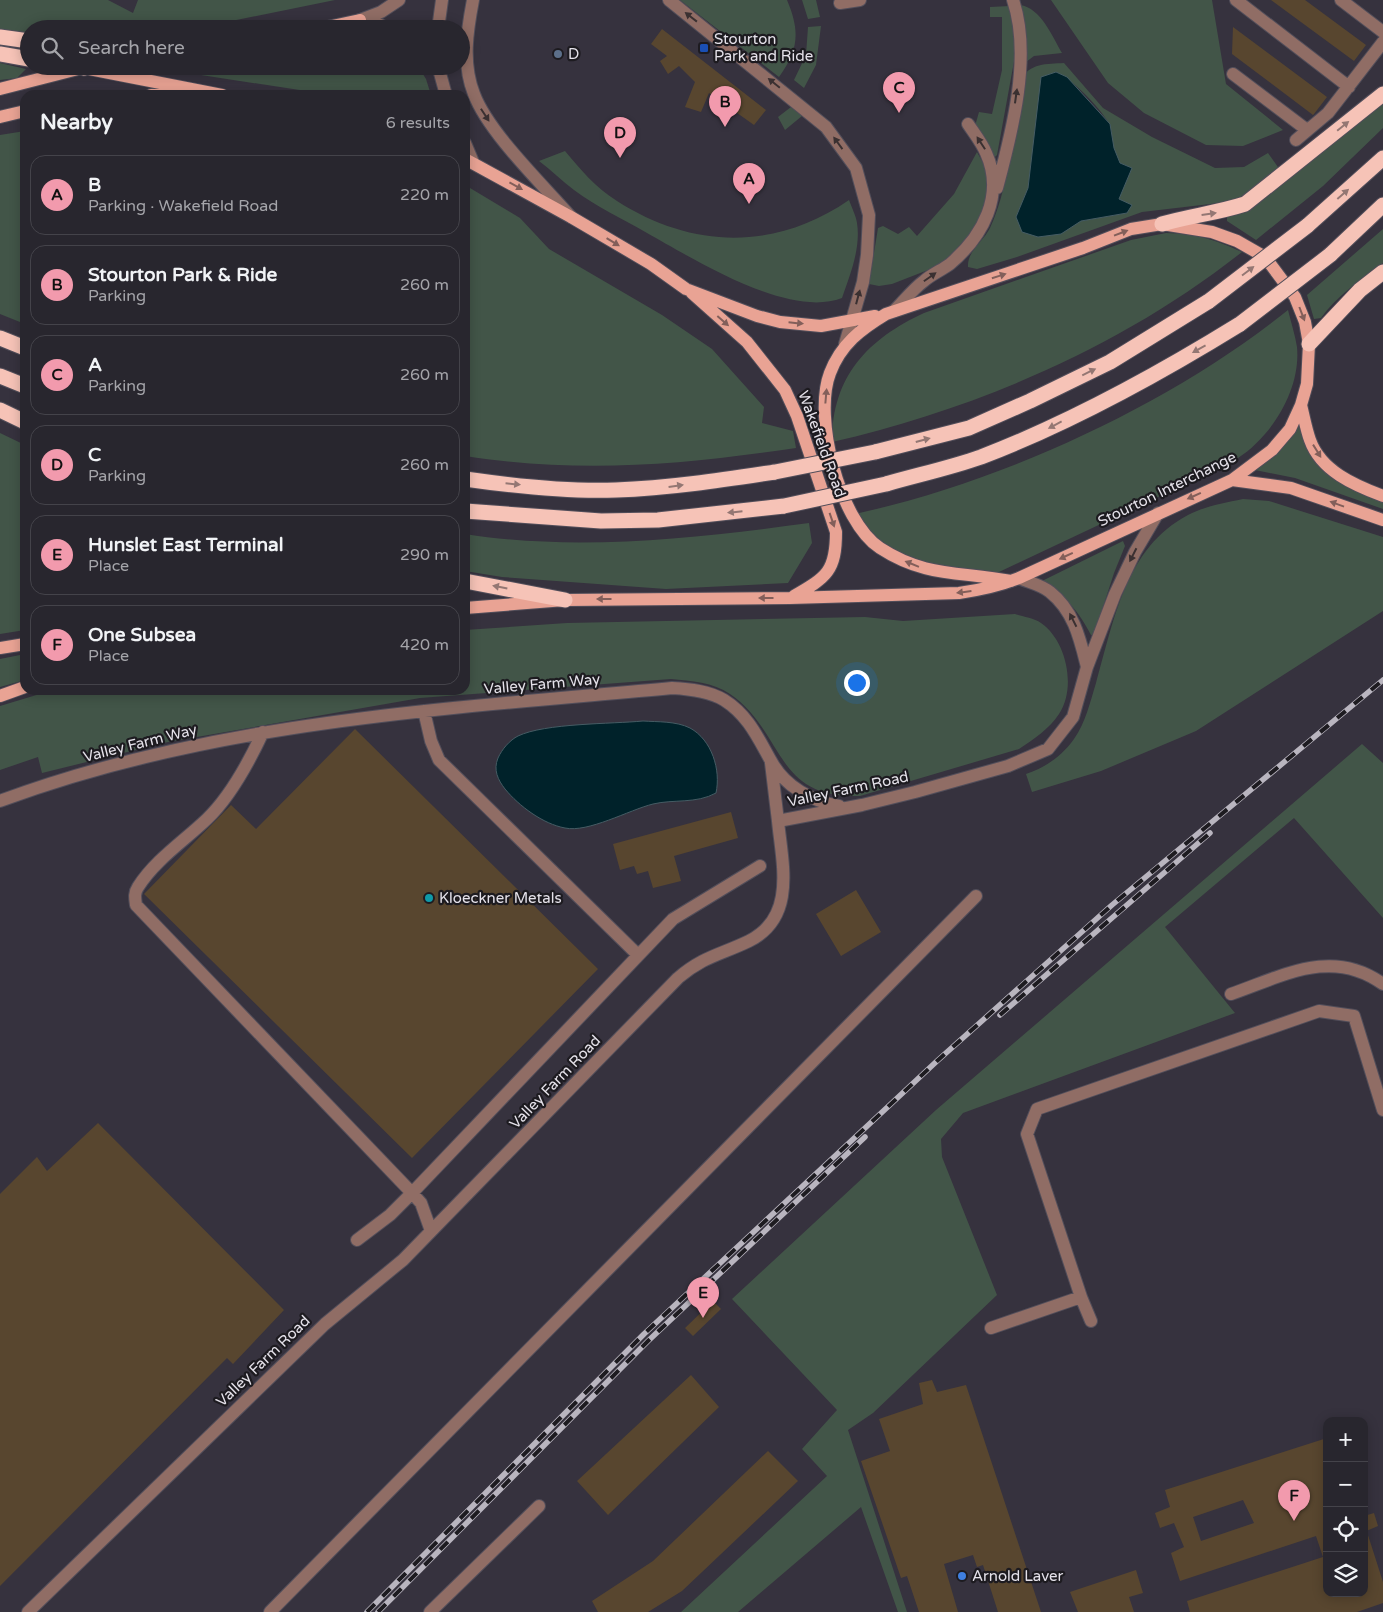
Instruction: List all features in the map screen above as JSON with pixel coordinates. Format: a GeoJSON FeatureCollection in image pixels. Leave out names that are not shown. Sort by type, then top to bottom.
{"type":"FeatureCollection","features":[{"type":"Feature","properties":{"kind":"highway"},"geometry":{"type":"LineString","coordinates":[[0,37],[20,40]]}},
{"type":"Feature","properties":{"kind":"highway"},"geometry":{"type":"LineString","coordinates":[[0,54],[20,57]]}},
{"type":"Feature","properties":{"kind":"highway"},"geometry":{"type":"LineString","coordinates":[[1162,224],[1184,217],[1218,212],[1245,204],[1383,94]]}},
{"type":"Feature","properties":{"kind":"highway"},"geometry":{"type":"LineString","coordinates":[[470,480],[551,488],[614,490],[669,487],[775,472],[875,452],[969,428],[1110,362],[1210,301],[1307,226],[1383,158]]}},
{"type":"Feature","properties":{"kind":"highway"},"geometry":{"type":"LineString","coordinates":[[470,511],[601,521],[658,520],[784,506],[886,484],[979,458],[1041,432],[1178,360],[1240,324],[1330,255],[1383,204]]}},
{"type":"Feature","properties":{"kind":"highway"},"geometry":{"type":"LineString","coordinates":[[1309,344],[1360,290],[1383,272]]}},
{"type":"Feature","properties":{"kind":"highway"},"geometry":{"type":"LineString","coordinates":[[0,338],[20,346]]}},
{"type":"Feature","properties":{"kind":"highway"},"geometry":{"type":"LineString","coordinates":[[0,376],[20,384]]}},
{"type":"Feature","properties":{"kind":"highway"},"geometry":{"type":"LineString","coordinates":[[0,410],[20,420]]}},
{"type":"Feature","properties":{"kind":"highway"},"geometry":{"type":"LineString","coordinates":[[470,582],[565,600]]}},
{"type":"Feature","properties":{"kind":"main road"},"geometry":{"type":"LineString","coordinates":[[0,89],[53,75]]}},
{"type":"Feature","properties":{"kind":"main road"},"geometry":{"type":"LineString","coordinates":[[123,75],[197,90]]}},
{"type":"Feature","properties":{"kind":"main road"},"geometry":{"type":"LineString","coordinates":[[0,117],[20,112]]}},
{"type":"Feature","properties":{"kind":"main road"},"geometry":{"type":"LineString","coordinates":[[470,161],[651,264],[686,288],[757,316],[780,322],[821,326],[890,312]]}},
{"type":"Feature","properties":{"kind":"main road","name":"Stourton Interchange"},"geometry":{"type":"LineString","coordinates":[[1162,224],[1212,232],[1237,241],[1265,257],[1295,297],[1305,322],[1309,344],[1306,384],[1302,406],[1290,429],[1272,450],[1232,480],[1015,579],[941,573],[918,567],[878,546],[859,526],[840,489],[825,421],[825,395],[829,374],[845,344],[867,325],[890,312],[1083,248],[1131,229],[1162,224]]}},
{"type":"Feature","properties":{"kind":"main road","name":"Wakefield Road"},"geometry":{"type":"LineString","coordinates":[[686,288],[747,342],[785,390],[797,416],[836,532],[836,551],[832,567],[816,583],[790,598]]}},
{"type":"Feature","properties":{"kind":"main road"},"geometry":{"type":"LineString","coordinates":[[1302,406],[1310,441],[1320,458],[1342,478],[1383,496]]}},
{"type":"Feature","properties":{"kind":"main road"},"geometry":{"type":"LineString","coordinates":[[1232,480],[1291,488],[1383,520]]}},
{"type":"Feature","properties":{"kind":"main road","name":"Wakefield Road"},"geometry":{"type":"LineString","coordinates":[[470,608],[565,600],[790,598],[959,593],[983,590],[1015,579]]}},
{"type":"Feature","properties":{"kind":"main road"},"geometry":{"type":"LineString","coordinates":[[0,648],[20,645]]}},
{"type":"Feature","properties":{"kind":"main road"},"geometry":{"type":"LineString","coordinates":[[0,696],[20,689]]}},
{"type":"Feature","properties":{"kind":"street"},"geometry":{"type":"LineString","coordinates":[[360,20],[381,12],[399,0]]}},
{"type":"Feature","properties":{"kind":"street"},"geometry":{"type":"LineString","coordinates":[[439,20],[442,0]]}},
{"type":"Feature","properties":{"kind":"street"},"geometry":{"type":"LineString","coordinates":[[470,20],[473,0]]}},
{"type":"Feature","properties":{"kind":"street"},"geometry":{"type":"LineString","coordinates":[[669,0],[826,127],[856,168],[869,215],[867,255],[845,344]]}},
{"type":"Feature","properties":{"kind":"street"},"geometry":{"type":"LineString","coordinates":[[840,3],[860,0]]}},
{"type":"Feature","properties":{"kind":"street"},"geometry":{"type":"LineString","coordinates":[[890,312],[924,281],[949,264],[973,242],[989,214],[1008,147],[1020,72],[1020,28],[1013,0]]}},
{"type":"Feature","properties":{"kind":"street"},"geometry":{"type":"LineString","coordinates":[[1236,0],[1349,87]]}},
{"type":"Feature","properties":{"kind":"street"},"geometry":{"type":"LineString","coordinates":[[1341,0],[1383,32]]}},
{"type":"Feature","properties":{"kind":"street"},"geometry":{"type":"LineString","coordinates":[[1296,140],[1328,113],[1383,42]]}},
{"type":"Feature","properties":{"kind":"street"},"geometry":{"type":"LineString","coordinates":[[470,73],[474,94],[482,112],[571,217]]}},
{"type":"Feature","properties":{"kind":"street"},"geometry":{"type":"LineString","coordinates":[[1233,74],[1307,130]]}},
{"type":"Feature","properties":{"kind":"street"},"geometry":{"type":"LineString","coordinates":[[440,75],[445,90]]}},
{"type":"Feature","properties":{"kind":"street"},"geometry":{"type":"LineString","coordinates":[[968,124],[986,152],[992,167],[994,195]]}},
{"type":"Feature","properties":{"kind":"street","name":"Valley Farm Road"},"geometry":{"type":"LineString","coordinates":[[28,1612],[311,1337],[403,1260],[678,978],[695,964],[750,940],[765,929],[777,913],[784,895],[778,821],[862,805],[1008,766],[1048,748],[1073,717],[1087,667],[1115,594],[1135,552],[1158,513]]}},
{"type":"Feature","properties":{"kind":"street"},"geometry":{"type":"LineString","coordinates":[[1015,579],[1050,591],[1068,611],[1076,626],[1087,667]]}},
{"type":"Feature","properties":{"kind":"street","name":"Valley Farm Way"},"geometry":{"type":"LineString","coordinates":[[0,802],[35,788],[169,750],[263,732],[340,720],[672,688],[691,689],[724,700],[738,712],[760,738],[771,763],[786,780],[800,791],[819,802],[841,806],[862,805]]}},
{"type":"Feature","properties":{"kind":"street"},"geometry":{"type":"LineString","coordinates":[[424,711],[431,741],[439,760],[638,955]]}},
{"type":"Feature","properties":{"kind":"street"},"geometry":{"type":"LineString","coordinates":[[263,732],[237,779],[208,818],[139,885],[134,898],[136,905],[412,1193],[421,1204],[431,1231]]}},
{"type":"Feature","properties":{"kind":"street"},"geometry":{"type":"LineString","coordinates":[[771,763],[778,821]]}},
{"type":"Feature","properties":{"kind":"street"},"geometry":{"type":"LineString","coordinates":[[357,1240],[390,1215],[412,1193],[673,919],[760,866]]}},
{"type":"Feature","properties":{"kind":"street"},"geometry":{"type":"LineString","coordinates":[[270,1612],[976,896]]}},
{"type":"Feature","properties":{"kind":"street"},"geometry":{"type":"LineString","coordinates":[[1231,994],[1314,966],[1337,965],[1357,971],[1383,984]]}},
{"type":"Feature","properties":{"kind":"street"},"geometry":{"type":"LineString","coordinates":[[1091,1321],[1081,1297],[1027,1134],[1037,1109],[1319,1011],[1354,1016],[1383,1110]]}},
{"type":"Feature","properties":{"kind":"street"},"geometry":{"type":"LineString","coordinates":[[991,1328],[1081,1297]]}},
{"type":"Feature","properties":{"kind":"street"},"geometry":{"type":"LineString","coordinates":[[430,1612],[538,1506]]}},
{"type":"Feature","properties":{"kind":"green space"},"geometry":{"type":"Polygon","coordinates":[[[0,0],[108,0],[133,13],[138,0],[335,0],[236,20],[20,20],[20,34],[0,31],[0,0]]]}},
{"type":"Feature","properties":{"kind":"green space"},"geometry":{"type":"Polygon","coordinates":[[[680,0],[787,0],[794,21],[795,40],[791,58],[779,77],[680,0]]]}},
{"type":"Feature","properties":{"kind":"green space"},"geometry":{"type":"Polygon","coordinates":[[[802,0],[816,0],[820,17],[808,19],[802,0]]]}},
{"type":"Feature","properties":{"kind":"green space"},"geometry":{"type":"Polygon","coordinates":[[[1051,0],[1212,0],[1226,84],[1283,130],[1243,146],[1206,145],[1144,113],[1108,83],[1051,0]]]}},
{"type":"Feature","properties":{"kind":"green space"},"geometry":{"type":"Polygon","coordinates":[[[1020,5],[1034,11],[1040,17],[1062,53],[1034,56],[1022,65],[1020,5]]]}},
{"type":"Feature","properties":{"kind":"green space"},"geometry":{"type":"Polygon","coordinates":[[[1010,6],[1017,45],[997,155],[993,159],[975,126],[979,112],[992,114],[1002,70],[1002,17],[990,17],[990,7],[1010,6]]]}},
{"type":"Feature","properties":{"kind":"green space"},"geometry":{"type":"Polygon","coordinates":[[[821,26],[816,65],[804,88],[794,80],[806,55],[808,27],[821,26]]]}},
{"type":"Feature","properties":{"kind":"green space"},"geometry":{"type":"Polygon","coordinates":[[[0,63],[20,68],[20,75],[17,78],[0,80],[0,63]]]}},
{"type":"Feature","properties":{"kind":"green space"},"geometry":{"type":"Polygon","coordinates":[[[1064,63],[1103,108],[1152,137],[1215,168],[1244,167],[1268,153],[1280,170],[1261,187],[1236,201],[1142,212],[1017,257],[977,269],[968,267],[970,256],[990,228],[997,211],[1010,156],[1021,80],[1024,74],[1034,67],[1045,64],[1064,63]],[[1055,72],[1039,100],[1028,188],[1016,217],[1081,221],[1127,213],[1119,199],[1122,185],[1109,123],[1085,94],[1055,72]]]}},
{"type":"Feature","properties":{"kind":"green space"},"geometry":{"type":"Polygon","coordinates":[[[201,75],[424,75],[429,90],[299,90],[201,75]]]}},
{"type":"Feature","properties":{"kind":"green space"},"geometry":{"type":"Polygon","coordinates":[[[1383,103],[1383,128],[1323,186],[1256,240],[1227,221],[1227,216],[1250,208],[1263,200],[1383,103]]]}},
{"type":"Feature","properties":{"kind":"green space"},"geometry":{"type":"Polygon","coordinates":[[[791,107],[802,116],[785,130],[778,117],[791,107]]]}},
{"type":"Feature","properties":{"kind":"green space"},"geometry":{"type":"Polygon","coordinates":[[[20,132],[20,322],[0,314],[0,135],[20,132]]]}},
{"type":"Feature","properties":{"kind":"green space"},"geometry":{"type":"Polygon","coordinates":[[[565,151],[595,184],[617,201],[645,217],[674,228],[704,235],[733,238],[763,235],[792,228],[821,217],[849,200],[858,232],[854,261],[842,298],[820,302],[795,300],[769,294],[715,271],[592,202],[574,190],[539,161],[565,151]]]}},
{"type":"Feature","properties":{"kind":"green space"},"geometry":{"type":"Polygon","coordinates":[[[977,152],[988,172],[986,205],[974,231],[948,259],[928,270],[892,284],[879,286],[869,284],[878,228],[883,226],[898,234],[909,227],[917,236],[954,194],[977,152]]]}},
{"type":"Feature","properties":{"kind":"green space"},"geometry":{"type":"Polygon","coordinates":[[[470,188],[520,218],[549,249],[662,315],[712,349],[764,407],[762,423],[793,431],[796,448],[712,459],[631,465],[549,465],[470,457],[470,188]]]}},
{"type":"Feature","properties":{"kind":"green space"},"geometry":{"type":"Polygon","coordinates":[[[1383,229],[1383,263],[1342,295],[1321,318],[1314,319],[1307,295],[1383,229]]]}},
{"type":"Feature","properties":{"kind":"green space"},"geometry":{"type":"Polygon","coordinates":[[[1166,233],[1205,238],[1242,252],[1196,286],[1148,317],[1048,369],[995,392],[941,411],[887,428],[832,442],[838,398],[846,379],[857,362],[870,348],[904,323],[924,313],[1131,240],[1166,233]]]}},
{"type":"Feature","properties":{"kind":"green space"},"geometry":{"type":"Polygon","coordinates":[[[1288,310],[1297,347],[1294,379],[1282,410],[1273,424],[1250,449],[1232,462],[999,572],[972,575],[921,567],[876,540],[855,514],[911,500],[968,482],[1082,436],[1138,408],[1191,377],[1242,345],[1288,310]]]}},
{"type":"Feature","properties":{"kind":"green space"},"geometry":{"type":"Polygon","coordinates":[[[1297,425],[1300,426],[1315,459],[1383,501],[1383,509],[1295,478],[1255,470],[1297,425]]]}},
{"type":"Feature","properties":{"kind":"green space"},"geometry":{"type":"Polygon","coordinates":[[[0,433],[20,443],[20,631],[0,634],[0,433]]]}},
{"type":"Feature","properties":{"kind":"green space"},"geometry":{"type":"Polygon","coordinates":[[[1243,499],[1269,501],[1383,537],[1383,611],[1196,731],[1101,771],[1032,792],[1026,774],[1047,765],[1058,756],[1074,739],[1082,726],[1090,705],[1116,611],[1136,566],[1150,546],[1167,529],[1188,515],[1208,507],[1243,499]]]}},
{"type":"Feature","properties":{"kind":"green space"},"geometry":{"type":"Polygon","coordinates":[[[809,523],[812,543],[788,583],[666,589],[502,577],[470,572],[470,535],[550,542],[594,542],[637,541],[724,534],[809,523]]]}},
{"type":"Feature","properties":{"kind":"green space"},"geometry":{"type":"Polygon","coordinates":[[[1123,541],[1125,546],[1114,573],[1094,635],[1091,635],[1071,605],[1059,593],[1043,582],[1123,541]]]}},
{"type":"Feature","properties":{"kind":"green space"},"geometry":{"type":"Polygon","coordinates":[[[1015,614],[1041,623],[1057,641],[1066,665],[1067,691],[1059,714],[1041,733],[1019,749],[860,796],[832,794],[811,787],[795,775],[783,761],[762,727],[748,710],[723,690],[694,681],[671,679],[470,694],[470,630],[567,623],[865,617],[903,621],[1015,614]]]}},
{"type":"Feature","properties":{"kind":"green space"},"geometry":{"type":"Polygon","coordinates":[[[20,655],[20,681],[0,687],[0,659],[20,655]]]}},
{"type":"Feature","properties":{"kind":"green space"},"geometry":{"type":"Polygon","coordinates":[[[36,695],[460,695],[420,698],[168,742],[42,773],[38,757],[0,770],[0,706],[36,695]]]}},
{"type":"Feature","properties":{"kind":"green space"},"geometry":{"type":"Polygon","coordinates":[[[1362,744],[1383,763],[1383,918],[1294,818],[1165,927],[1235,1013],[963,1113],[941,1139],[942,1157],[997,1295],[873,1413],[848,1430],[907,1612],[898,1612],[861,1507],[738,1612],[681,1612],[827,1476],[802,1449],[837,1410],[732,1299],[936,1110],[1362,744]]]}},
{"type":"Feature","properties":{"kind":"water"},"geometry":{"type":"Polygon","coordinates":[[[1056,72],[1067,77],[1110,124],[1114,148],[1120,163],[1132,168],[1119,199],[1132,205],[1127,213],[1081,221],[1061,234],[1038,237],[1022,232],[1016,217],[1028,188],[1041,77],[1056,72]]]}},
{"type":"Feature","properties":{"kind":"water"},"geometry":{"type":"Polygon","coordinates":[[[643,721],[679,724],[698,733],[709,748],[716,765],[716,793],[701,799],[653,804],[597,824],[574,829],[548,823],[524,808],[502,786],[498,778],[496,767],[498,758],[507,745],[518,736],[561,726],[643,721]]]}},
{"type":"Feature","properties":{"kind":"building"},"geometry":{"type":"Polygon","coordinates":[[[1271,0],[1305,0],[1366,45],[1354,61],[1271,0]]]}},
{"type":"Feature","properties":{"kind":"building"},"geometry":{"type":"Polygon","coordinates":[[[1233,27],[1327,97],[1313,115],[1232,54],[1233,27]]]}},
{"type":"Feature","properties":{"kind":"building"},"geometry":{"type":"Polygon","coordinates":[[[662,29],[766,110],[754,125],[709,93],[701,112],[685,107],[695,82],[679,66],[668,74],[660,61],[667,56],[651,44],[662,29]]]}},
{"type":"Feature","properties":{"kind":"building"},"geometry":{"type":"Polygon","coordinates":[[[355,729],[598,969],[412,1158],[144,894],[231,805],[256,829],[355,729]]]}},
{"type":"Feature","properties":{"kind":"building"},"geometry":{"type":"Polygon","coordinates":[[[731,812],[738,838],[674,856],[681,881],[653,888],[648,871],[637,874],[634,866],[620,870],[613,844],[731,812]]]}},
{"type":"Feature","properties":{"kind":"building"},"geometry":{"type":"Polygon","coordinates":[[[856,890],[881,932],[841,956],[816,914],[856,890]]]}},
{"type":"Feature","properties":{"kind":"building"},"geometry":{"type":"Polygon","coordinates":[[[98,1123],[284,1310],[233,1364],[227,1358],[0,1586],[0,1194],[37,1157],[47,1171],[98,1123]]]}},
{"type":"Feature","properties":{"kind":"building"},"geometry":{"type":"Polygon","coordinates":[[[713,1301],[721,1309],[693,1336],[685,1328],[713,1301]]]}},
{"type":"Feature","properties":{"kind":"building"},"geometry":{"type":"Polygon","coordinates":[[[691,1375],[719,1407],[608,1515],[577,1481],[691,1375]]]}},
{"type":"Feature","properties":{"kind":"building"},"geometry":{"type":"Polygon","coordinates":[[[932,1380],[937,1392],[966,1385],[1041,1612],[998,1612],[983,1565],[977,1567],[973,1555],[944,1564],[958,1612],[919,1612],[907,1576],[901,1578],[861,1461],[890,1451],[879,1419],[923,1404],[919,1383],[932,1380]]]}},
{"type":"Feature","properties":{"kind":"building"},"geometry":{"type":"Polygon","coordinates":[[[1323,1439],[1323,1557],[1316,1536],[1180,1581],[1171,1553],[1184,1547],[1174,1523],[1160,1528],[1155,1513],[1170,1507],[1165,1490],[1323,1439]],[[1243,1500],[1193,1517],[1201,1541],[1254,1523],[1243,1500]]]}},
{"type":"Feature","properties":{"kind":"building"},"geometry":{"type":"Polygon","coordinates":[[[768,1451],[798,1481],[682,1591],[648,1612],[598,1612],[592,1601],[653,1561],[768,1451]]]}},
{"type":"Feature","properties":{"kind":"building"},"geometry":{"type":"Polygon","coordinates":[[[1374,1513],[1378,1526],[1368,1530],[1368,1515],[1374,1513]]]}},
{"type":"Feature","properties":{"kind":"building"},"geometry":{"type":"Polygon","coordinates":[[[1368,1535],[1383,1582],[1383,1603],[1357,1612],[1190,1612],[1187,1601],[1323,1557],[1323,1597],[1368,1597],[1368,1535]]]}},
{"type":"Feature","properties":{"kind":"building"},"geometry":{"type":"Polygon","coordinates":[[[1136,1570],[1143,1593],[1129,1597],[1134,1612],[1078,1612],[1070,1592],[1136,1570]]]}},
{"type":"Feature","properties":{"kind":"railway"},"geometry":{"type":"LineString","coordinates":[[367,1612],[644,1334],[937,1061],[1112,905],[1383,680]]}},
{"type":"Feature","properties":{"kind":"railway"},"geometry":{"type":"LineString","coordinates":[[1000,1015],[1210,833]]}},
{"type":"Feature","properties":{"kind":"railway"},"geometry":{"type":"LineString","coordinates":[[378,1612],[648,1341],[865,1137]]}},
{"type":"Feature","properties":{"kind":"place","name":"Stourton Park and Ride"},"geometry":{"type":"Point","coordinates":[704,48]}},
{"type":"Feature","properties":{"kind":"place","name":"D"},"geometry":{"type":"Point","coordinates":[558,54]}},
{"type":"Feature","properties":{"kind":"place","name":"A"},"geometry":{"type":"Point","coordinates":[899,113]}},
{"type":"Feature","properties":{"kind":"place","name":"Stourton Park & Ride"},"geometry":{"type":"Point","coordinates":[725,127]}},
{"type":"Feature","properties":{"kind":"place","name":"C"},"geometry":{"type":"Point","coordinates":[620,158]}},
{"type":"Feature","properties":{"kind":"place","name":"B"},"geometry":{"type":"Point","coordinates":[749,204]}},
{"type":"Feature","properties":{"kind":"place","name":"Kloeckner Metals"},"geometry":{"type":"Point","coordinates":[429,898]}},
{"type":"Feature","properties":{"kind":"place","name":"Hunslet East Terminal"},"geometry":{"type":"Point","coordinates":[703,1318]}},
{"type":"Feature","properties":{"kind":"place","name":"One Subsea"},"geometry":{"type":"Point","coordinates":[1294,1521]}},
{"type":"Feature","properties":{"kind":"place","name":"Arnold Laver"},"geometry":{"type":"Point","coordinates":[962,1576]}}]}
